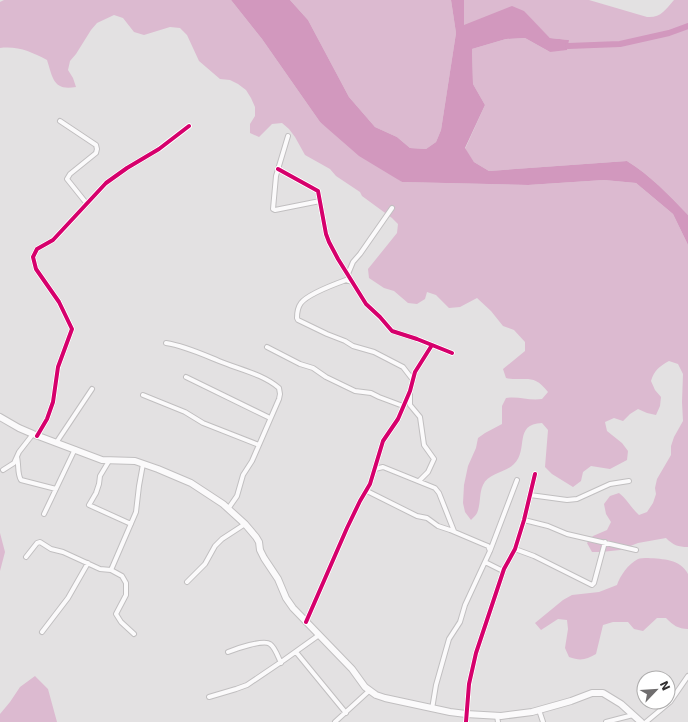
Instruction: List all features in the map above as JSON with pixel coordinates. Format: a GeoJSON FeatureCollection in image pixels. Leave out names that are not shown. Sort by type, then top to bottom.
{"type":"FeatureCollection","features":[{"type":"Feature","properties":{"kind":"main road"},"geometry":{"type":"LineString","coordinates":[[0,416],[19,428],[35,435],[102,460],[130,461],[158,469],[191,483],[228,509],[245,524],[259,542],[261,552],[278,580],[286,598],[306,622],[352,668],[362,684],[385,698],[432,709],[497,719],[539,710],[597,692],[609,696],[641,722]]}},
{"type":"Feature","properties":{"kind":"street"},"geometry":{"type":"LineString","coordinates":[[60,121],[96,145],[96,153],[70,174],[67,180],[87,204]]}},
{"type":"Feature","properties":{"kind":"street"},"geometry":{"type":"LineString","coordinates":[[3,470],[14,463],[17,457],[47,419],[53,402],[58,367],[72,328],[59,302],[39,273],[33,257],[38,248],[52,240],[106,183],[127,168],[159,149],[190,126]]}},
{"type":"Feature","properties":{"kind":"street"},"geometry":{"type":"LineString","coordinates":[[288,136],[278,169],[273,208],[274,210],[320,201]]}},
{"type":"Feature","properties":{"kind":"street"},"geometry":{"type":"LineString","coordinates":[[278,169],[318,191],[326,234],[329,242],[366,304],[380,317],[390,330],[452,354]]}},
{"type":"Feature","properties":{"kind":"street"},"geometry":{"type":"LineString","coordinates":[[348,274],[353,262],[392,208]]}},
{"type":"Feature","properties":{"kind":"street"},"geometry":{"type":"LineString","coordinates":[[353,282],[346,280],[317,292],[304,300],[299,307],[298,320],[327,334],[346,341],[353,346],[374,352],[403,367],[413,380]]}},
{"type":"Feature","properties":{"kind":"street"},"geometry":{"type":"LineString","coordinates":[[166,343],[175,344],[205,354],[262,378],[277,386],[280,391],[279,399],[252,461],[244,475],[237,496],[228,509]]}},
{"type":"Feature","properties":{"kind":"street"},"geometry":{"type":"LineString","coordinates":[[306,622],[347,528],[360,500],[366,491],[375,469],[383,441],[398,418],[410,391],[415,372],[432,345]]}},
{"type":"Feature","properties":{"kind":"street"},"geometry":{"type":"LineString","coordinates":[[266,347],[300,364],[313,368],[326,377],[355,391],[371,393],[403,406]]}},
{"type":"Feature","properties":{"kind":"street"},"geometry":{"type":"LineString","coordinates":[[186,377],[270,418]]}},
{"type":"Feature","properties":{"kind":"street"},"geometry":{"type":"LineString","coordinates":[[56,443],[92,389]]}},
{"type":"Feature","properties":{"kind":"street"},"geometry":{"type":"LineString","coordinates":[[410,391],[410,405],[420,417],[424,444],[434,459],[428,472],[419,481]]}},
{"type":"Feature","properties":{"kind":"street"},"geometry":{"type":"LineString","coordinates":[[143,394],[185,412],[203,424],[259,445]]}},
{"type":"Feature","properties":{"kind":"street"},"geometry":{"type":"LineString","coordinates":[[44,514],[75,449]]}},
{"type":"Feature","properties":{"kind":"street"},"geometry":{"type":"LineString","coordinates":[[17,457],[21,480],[56,489]]}},
{"type":"Feature","properties":{"kind":"street"},"geometry":{"type":"LineString","coordinates":[[109,461],[102,472],[96,493],[89,505],[131,524]]}},
{"type":"Feature","properties":{"kind":"street"},"geometry":{"type":"LineString","coordinates":[[111,570],[137,508],[143,464]]}},
{"type":"Feature","properties":{"kind":"street"},"geometry":{"type":"LineString","coordinates":[[375,469],[383,467],[437,489],[454,532]]}},
{"type":"Feature","properties":{"kind":"street"},"geometry":{"type":"LineString","coordinates":[[466,722],[469,684],[476,653],[504,568],[515,549],[524,520],[535,474]]}},
{"type":"Feature","properties":{"kind":"street"},"geometry":{"type":"LineString","coordinates":[[432,709],[436,685],[449,639],[460,622],[465,605],[490,551],[517,480]]}},
{"type":"Feature","properties":{"kind":"street"},"geometry":{"type":"LineString","coordinates":[[530,495],[567,500],[577,498],[610,484],[629,481]]}},
{"type":"Feature","properties":{"kind":"street"},"geometry":{"type":"LineString","coordinates":[[366,491],[420,518],[427,518],[438,526],[488,546],[490,551]]}},
{"type":"Feature","properties":{"kind":"street"},"geometry":{"type":"LineString","coordinates":[[524,520],[548,526],[566,534],[636,550]]}},
{"type":"Feature","properties":{"kind":"street"},"geometry":{"type":"LineString","coordinates":[[187,582],[205,564],[215,546],[225,537],[245,524]]}},
{"type":"Feature","properties":{"kind":"street"},"geometry":{"type":"LineString","coordinates":[[26,557],[39,542],[51,549],[63,552],[100,569],[111,570],[122,576],[127,588],[124,600],[117,612],[117,616],[121,622],[134,634]]}},
{"type":"Feature","properties":{"kind":"street"},"geometry":{"type":"LineString","coordinates":[[515,549],[534,556],[592,585],[594,583],[605,542]]}},
{"type":"Feature","properties":{"kind":"street"},"geometry":{"type":"LineString","coordinates":[[485,562],[501,570],[504,568]]}},
{"type":"Feature","properties":{"kind":"street"},"geometry":{"type":"LineString","coordinates":[[42,632],[68,598],[88,563]]}},
{"type":"Feature","properties":{"kind":"street"},"geometry":{"type":"LineString","coordinates":[[209,697],[242,688],[281,663],[319,635]]}},
{"type":"Feature","properties":{"kind":"street"},"geometry":{"type":"LineString","coordinates":[[228,652],[239,647],[265,642],[271,644],[281,663]]}},
{"type":"Feature","properties":{"kind":"street"},"geometry":{"type":"LineString","coordinates":[[296,652],[346,713]]}},
{"type":"Feature","properties":{"kind":"street"},"geometry":{"type":"LineString","coordinates":[[646,722],[670,702],[688,676]]}},
{"type":"Feature","properties":{"kind":"street"},"geometry":{"type":"LineString","coordinates":[[335,722],[370,690]]}},
{"type":"Feature","properties":{"kind":"street"},"geometry":{"type":"LineString","coordinates":[[539,710],[543,722]]}},
{"type":"Feature","properties":{"kind":"street"},"geometry":{"type":"LineString","coordinates":[[606,722],[634,715]]}},
{"type":"Feature","properties":{"kind":"shaded area"},"geometry":{"type":"Polygon","coordinates":[[[4,0],[231,0],[262,39],[320,122],[402,182],[528,185],[604,180],[636,183],[673,214],[688,245],[688,547],[676,545],[666,538],[638,543],[620,550],[592,552],[587,543],[593,536],[607,530],[611,522],[606,514],[604,504],[610,496],[619,493],[639,515],[647,512],[653,503],[656,494],[655,488],[657,479],[671,455],[671,446],[674,437],[683,421],[683,374],[678,364],[669,361],[658,369],[652,377],[651,381],[655,390],[661,397],[660,406],[656,415],[638,409],[623,421],[614,418],[605,422],[607,431],[622,443],[628,451],[627,460],[610,469],[591,466],[583,472],[581,481],[573,487],[552,474],[545,467],[548,430],[542,423],[533,424],[524,433],[521,452],[514,464],[485,481],[480,495],[477,513],[471,520],[465,512],[463,503],[464,485],[468,466],[476,448],[478,438],[502,424],[502,406],[506,398],[542,399],[548,392],[538,382],[533,380],[506,378],[503,369],[525,351],[525,342],[514,330],[503,326],[491,311],[477,298],[460,307],[449,308],[436,295],[427,292],[425,299],[417,304],[408,303],[394,291],[384,288],[369,278],[368,269],[397,233],[398,224],[362,196],[360,192],[336,176],[330,169],[305,155],[295,137],[282,123],[272,124],[259,137],[250,133],[250,124],[255,116],[255,107],[246,90],[230,80],[220,79],[199,61],[187,35],[180,28],[170,27],[144,35],[134,32],[123,18],[114,15],[97,23],[70,61],[68,70],[76,87],[68,88],[58,85],[55,82],[47,60],[30,52],[19,49],[0,48],[0,2],[4,0]]]}},
{"type":"Feature","properties":{"kind":"shaded area"},"geometry":{"type":"Polygon","coordinates":[[[231,0],[290,0],[308,20],[349,97],[375,127],[397,137],[410,148],[426,149],[436,142],[441,130],[456,33],[451,0],[464,0],[464,25],[512,6],[524,11],[550,38],[569,40],[567,50],[550,52],[525,38],[506,39],[472,49],[473,84],[485,105],[465,148],[474,162],[489,171],[627,161],[652,179],[688,215],[688,245],[673,214],[636,183],[604,180],[528,185],[402,182],[359,156],[320,122],[262,39],[231,0]]]}},
{"type":"Feature","properties":{"kind":"shaded area"},"geometry":{"type":"Polygon","coordinates":[[[290,0],[451,0],[456,33],[441,130],[436,142],[426,149],[410,148],[397,137],[375,127],[349,97],[308,20],[290,0]]]}},
{"type":"Feature","properties":{"kind":"shaded area"},"geometry":{"type":"Polygon","coordinates":[[[464,0],[589,0],[647,17],[652,17],[659,15],[674,0],[688,0],[688,215],[652,179],[627,161],[489,171],[474,162],[465,149],[485,105],[473,84],[472,49],[506,39],[525,38],[550,52],[569,40],[550,38],[524,12],[464,26],[464,0]]]}},
{"type":"Feature","properties":{"kind":"shaded area"},"geometry":{"type":"Polygon","coordinates":[[[0,533],[5,552],[0,571],[0,533]]]}},
{"type":"Feature","properties":{"kind":"shaded area"},"geometry":{"type":"Polygon","coordinates":[[[648,558],[676,563],[685,569],[688,574],[688,629],[676,626],[666,618],[657,618],[643,631],[634,629],[628,622],[613,622],[603,625],[596,654],[586,659],[576,659],[569,657],[565,648],[568,629],[567,620],[558,619],[541,630],[535,623],[563,600],[572,595],[599,592],[617,585],[622,574],[634,561],[648,558]]]}},
{"type":"Feature","properties":{"kind":"shaded area"},"geometry":{"type":"Polygon","coordinates":[[[35,676],[48,689],[57,722],[0,722],[0,714],[20,687],[35,676]]]}},
{"type":"Feature","properties":{"kind":"waterway"},"geometry":{"type":"LineString","coordinates":[[568,46],[620,44],[669,33],[688,26]]}},
{"type":"Feature","properties":{"kind":"cycle path"},"geometry":{"type":"LineString","coordinates":[[37,436],[47,419],[53,402],[58,367],[72,329],[59,302],[36,269],[33,257],[37,249],[53,240],[106,183],[127,168],[159,149],[189,126]]}},
{"type":"Feature","properties":{"kind":"cycle path"},"geometry":{"type":"LineString","coordinates":[[278,169],[318,191],[326,234],[329,242],[366,304],[392,331],[452,353]]}},
{"type":"Feature","properties":{"kind":"cycle path"},"geometry":{"type":"LineString","coordinates":[[306,622],[347,528],[370,484],[383,441],[398,419],[410,391],[415,372],[432,345]]}},
{"type":"Feature","properties":{"kind":"cycle path"},"geometry":{"type":"LineString","coordinates":[[466,722],[469,684],[476,653],[504,569],[515,549],[524,520],[535,474]]}}]}
